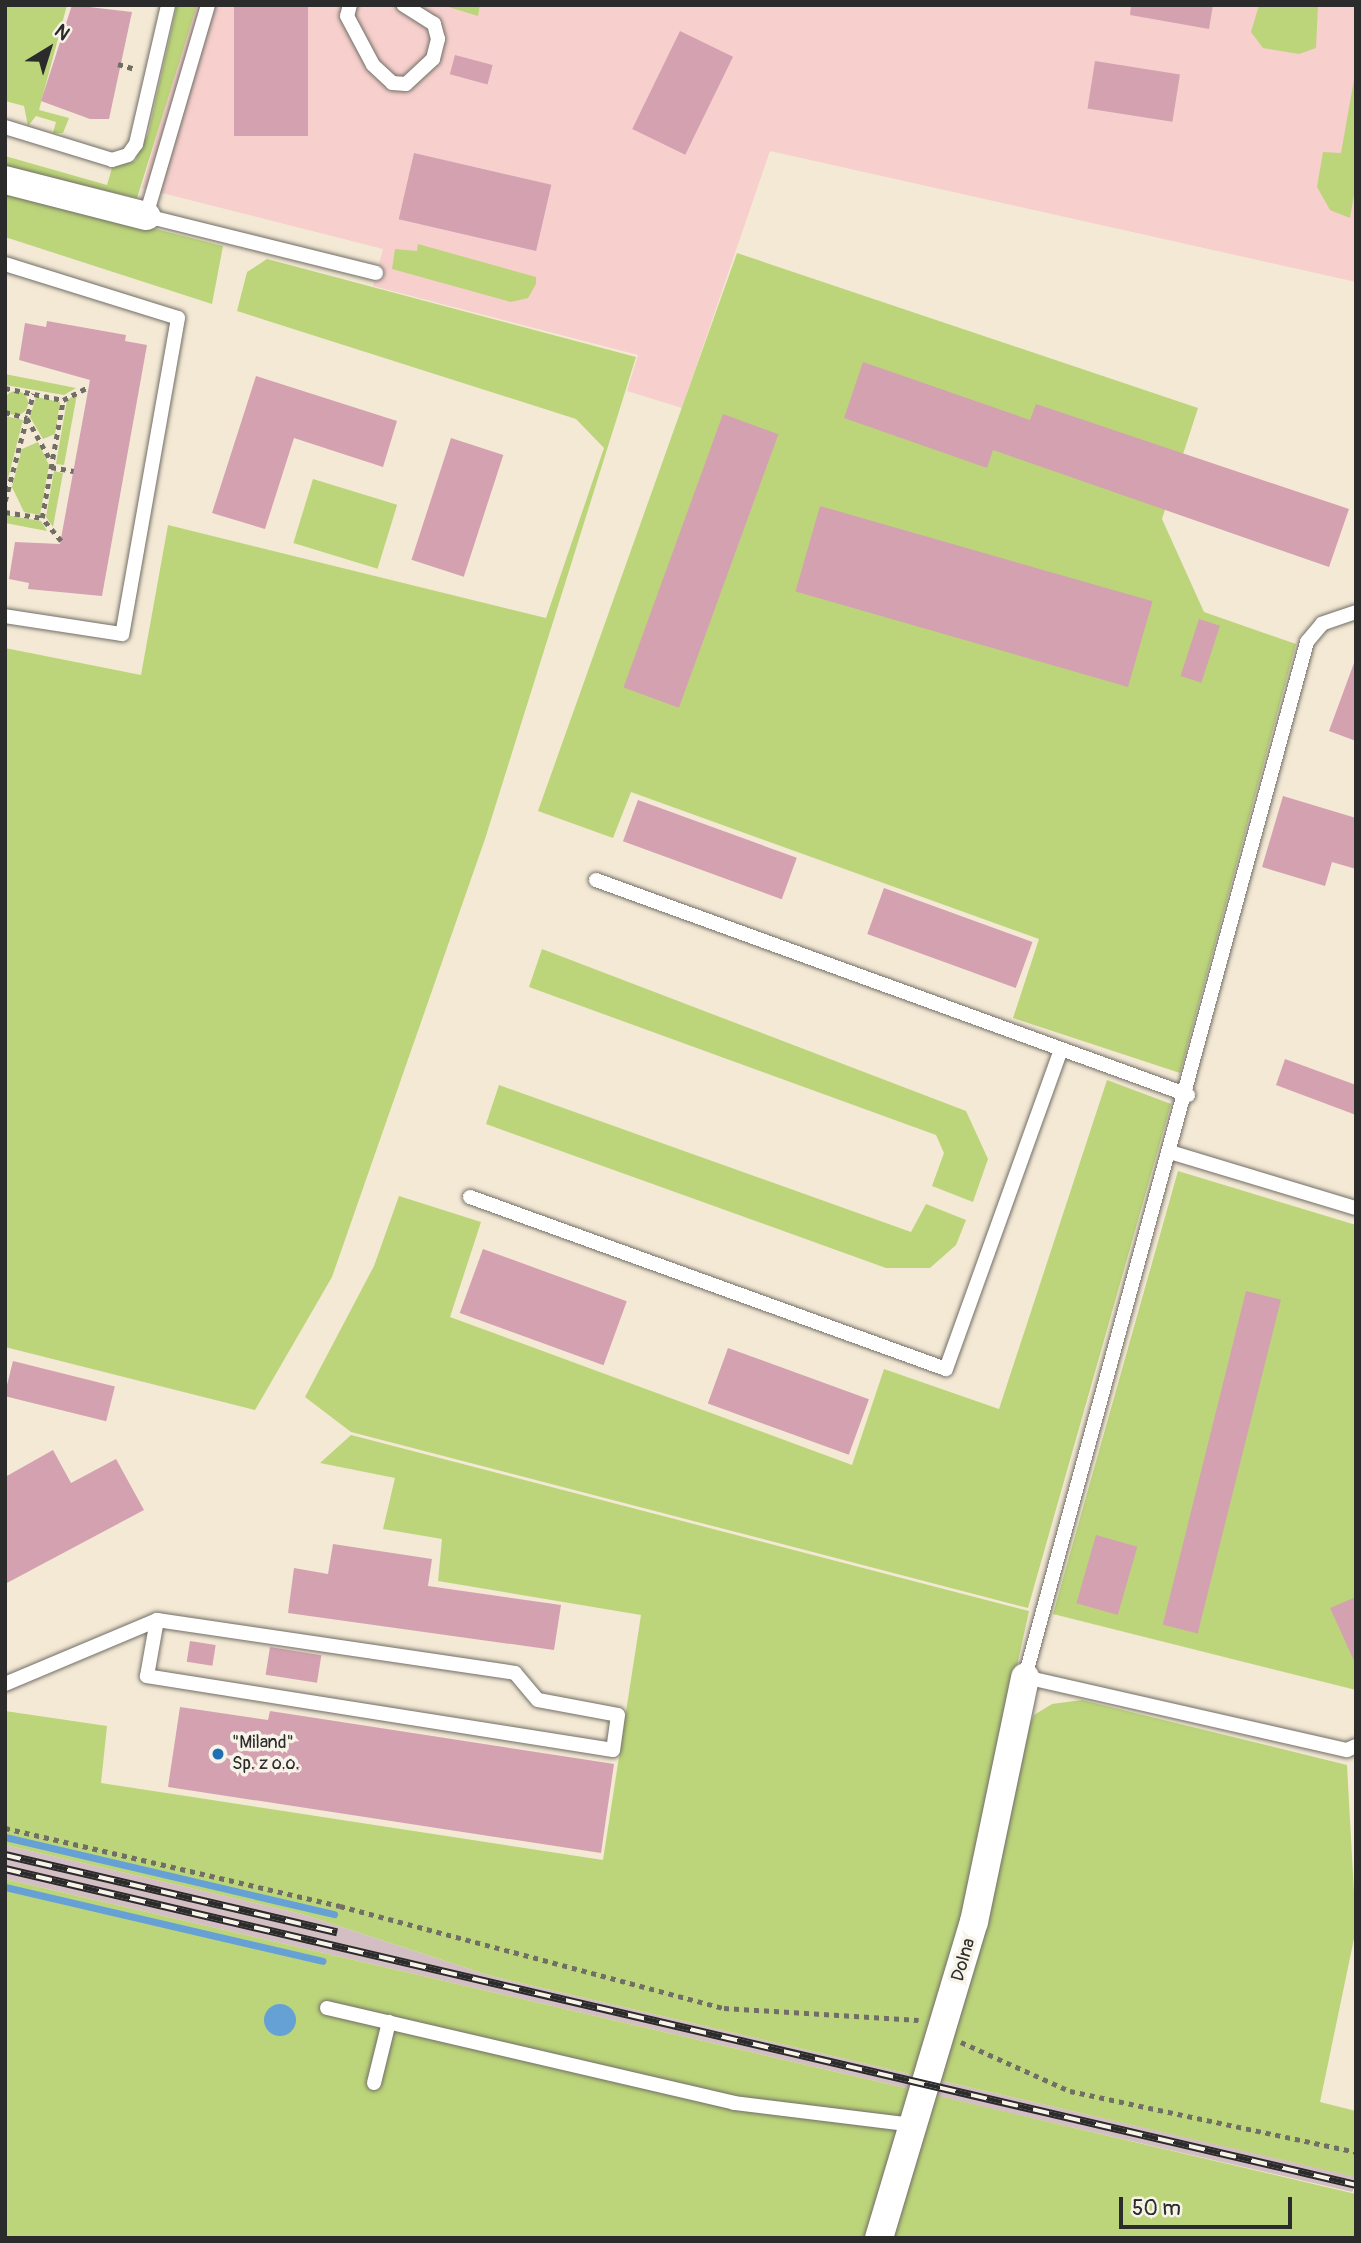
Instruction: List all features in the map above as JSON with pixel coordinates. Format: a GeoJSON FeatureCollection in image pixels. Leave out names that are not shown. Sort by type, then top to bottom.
{"type":"FeatureCollection","features":[{"type":"Feature","properties":{"kind":"street"},"geometry":{"type":"LineString","coordinates":[[5,180],[146,216]]}},
{"type":"Feature","properties":{"kind":"street","name":"Dolna"},"geometry":{"type":"LineString","coordinates":[[879,2238],[974,1922],[1025,1677]]}},
{"type":"Feature","properties":{"kind":"lane"},"geometry":{"type":"LineString","coordinates":[[5,127],[112,160],[128,155],[168,5]]}},
{"type":"Feature","properties":{"kind":"lane"},"geometry":{"type":"LineString","coordinates":[[208,5],[146,216],[376,273]]}},
{"type":"Feature","properties":{"kind":"lane"},"geometry":{"type":"LineString","coordinates":[[350,5],[347,16],[373,65],[392,83],[406,84],[433,59],[438,39],[434,24],[403,5]]}},
{"type":"Feature","properties":{"kind":"lane"},"geometry":{"type":"LineString","coordinates":[[5,264],[178,318],[122,634],[5,615]]}},
{"type":"Feature","properties":{"kind":"lane"},"geometry":{"type":"LineString","coordinates":[[1356,612],[1322,624],[1307,642],[1188,1095],[1025,1677],[1356,1746]]}},
{"type":"Feature","properties":{"kind":"lane"},"geometry":{"type":"LineString","coordinates":[[596,880],[1060,1052],[1188,1095]]}},
{"type":"Feature","properties":{"kind":"lane"},"geometry":{"type":"LineString","coordinates":[[470,1197],[946,1368],[1060,1052]]}},
{"type":"Feature","properties":{"kind":"lane"},"geometry":{"type":"LineString","coordinates":[[1170,1152],[1356,1208]]}},
{"type":"Feature","properties":{"kind":"lane"},"geometry":{"type":"LineString","coordinates":[[5,1684],[157,1620],[515,1673],[538,1700],[618,1715],[613,1750],[147,1676],[157,1620]]}},
{"type":"Feature","properties":{"kind":"lane"},"geometry":{"type":"LineString","coordinates":[[327,2008],[734,2103],[912,2125]]}},
{"type":"Feature","properties":{"kind":"lane"},"geometry":{"type":"LineString","coordinates":[[374,2082],[388,2022]]}},
{"type":"Feature","properties":{"kind":"path"},"geometry":{"type":"LineString","coordinates":[[5,388],[63,400],[89,387]]}},
{"type":"Feature","properties":{"kind":"path"},"geometry":{"type":"LineString","coordinates":[[5,501],[33,394]]}},
{"type":"Feature","properties":{"kind":"path"},"geometry":{"type":"LineString","coordinates":[[42,518],[63,400]]}},
{"type":"Feature","properties":{"kind":"path"},"geometry":{"type":"LineString","coordinates":[[5,412],[27,418],[51,464],[74,471]]}},
{"type":"Feature","properties":{"kind":"path"},"geometry":{"type":"LineString","coordinates":[[5,512],[42,518],[61,541]]}},
{"type":"Feature","properties":{"kind":"path"},"geometry":{"type":"LineString","coordinates":[[5,1828],[340,1906],[723,2008],[917,2020],[1070,2091],[1356,2151]]}},
{"type":"Feature","properties":{"kind":"shaded area"},"geometry":{"type":"Polygon","coordinates":[[[193,5],[1356,5],[1356,282],[770,151],[682,408],[627,391],[638,355],[373,286],[383,249],[142,188],[193,5]]]}},
{"type":"Feature","properties":{"kind":"shaded area"},"geometry":{"type":"Polygon","coordinates":[[[5,1845],[302,1914],[491,1976],[914,2075],[910,2089],[5,1879],[5,1845]]]}},
{"type":"Feature","properties":{"kind":"shaded area"},"geometry":{"type":"Polygon","coordinates":[[[938,2080],[1356,2177],[1352,2192],[934,2096],[938,2080]]]}},
{"type":"Feature","properties":{"kind":"green space"},"geometry":{"type":"Polygon","coordinates":[[[5,5],[67,5],[39,110],[69,118],[63,133],[53,133],[56,122],[36,116],[28,126],[24,106],[5,101],[5,5]]]}},
{"type":"Feature","properties":{"kind":"green space"},"geometry":{"type":"Polygon","coordinates":[[[177,5],[197,5],[137,198],[5,168],[5,156],[107,185],[112,168],[135,161],[148,134],[177,5]]]}},
{"type":"Feature","properties":{"kind":"green space"},"geometry":{"type":"Polygon","coordinates":[[[442,5],[480,5],[478,16],[442,5]]]}},
{"type":"Feature","properties":{"kind":"green space"},"geometry":{"type":"Polygon","coordinates":[[[1259,5],[1318,5],[1316,48],[1299,54],[1263,48],[1251,32],[1259,5]]]}},
{"type":"Feature","properties":{"kind":"green space"},"geometry":{"type":"Polygon","coordinates":[[[1356,68],[1356,184],[1350,218],[1330,210],[1317,187],[1323,152],[1341,153],[1356,68]]]}},
{"type":"Feature","properties":{"kind":"green space"},"geometry":{"type":"Polygon","coordinates":[[[5,191],[223,246],[212,304],[5,237],[5,191]]]}},
{"type":"Feature","properties":{"kind":"green space"},"geometry":{"type":"Polygon","coordinates":[[[418,244],[536,277],[536,284],[528,298],[511,302],[392,269],[395,249],[417,251],[418,244]]]}},
{"type":"Feature","properties":{"kind":"green space"},"geometry":{"type":"Polygon","coordinates":[[[737,253],[1198,408],[1162,519],[1204,612],[1296,644],[1180,1073],[1013,1018],[1039,939],[631,792],[613,838],[538,811],[737,253]]]}},
{"type":"Feature","properties":{"kind":"green space"},"geometry":{"type":"Polygon","coordinates":[[[267,259],[636,357],[485,839],[332,1277],[255,1410],[5,1347],[5,648],[141,675],[168,525],[546,618],[604,448],[576,419],[237,311],[247,272],[267,259]]]}},
{"type":"Feature","properties":{"kind":"green space"},"geometry":{"type":"Polygon","coordinates":[[[5,374],[76,388],[64,395],[5,385],[5,374]]]}},
{"type":"Feature","properties":{"kind":"green space"},"geometry":{"type":"Polygon","coordinates":[[[16,391],[24,395],[28,403],[24,411],[16,415],[8,411],[4,403],[8,395],[16,391]]]}},
{"type":"Feature","properties":{"kind":"green space"},"geometry":{"type":"Polygon","coordinates":[[[77,394],[64,465],[56,464],[67,400],[77,394]]]}},
{"type":"Feature","properties":{"kind":"green space"},"geometry":{"type":"Polygon","coordinates":[[[36,397],[60,402],[55,434],[43,439],[30,417],[36,397]]]}},
{"type":"Feature","properties":{"kind":"green space"},"geometry":{"type":"Polygon","coordinates":[[[5,416],[23,420],[5,490],[5,416]]]}},
{"type":"Feature","properties":{"kind":"green space"},"geometry":{"type":"Polygon","coordinates":[[[38,442],[49,465],[40,515],[24,512],[12,487],[22,449],[38,442]]]}},
{"type":"Feature","properties":{"kind":"green space"},"geometry":{"type":"Polygon","coordinates":[[[54,471],[63,473],[53,527],[46,517],[54,471]]]}},
{"type":"Feature","properties":{"kind":"green space"},"geometry":{"type":"Polygon","coordinates":[[[313,479],[397,505],[378,569],[293,543],[313,479]]]}},
{"type":"Feature","properties":{"kind":"green space"},"geometry":{"type":"Polygon","coordinates":[[[5,515],[41,521],[47,531],[5,523],[5,515]]]}},
{"type":"Feature","properties":{"kind":"green space"},"geometry":{"type":"Polygon","coordinates":[[[542,949],[966,1111],[988,1159],[973,1202],[932,1186],[944,1153],[936,1135],[529,987],[542,949]]]}},
{"type":"Feature","properties":{"kind":"green space"},"geometry":{"type":"Polygon","coordinates":[[[1107,1080],[1171,1104],[1028,1608],[351,1432],[305,1397],[374,1266],[399,1196],[481,1222],[450,1317],[852,1465],[884,1369],[999,1409],[1107,1080]]]}},
{"type":"Feature","properties":{"kind":"green space"},"geometry":{"type":"Polygon","coordinates":[[[499,1085],[911,1232],[926,1204],[966,1220],[956,1245],[930,1268],[886,1268],[486,1124],[499,1085]]]}},
{"type":"Feature","properties":{"kind":"green space"},"geometry":{"type":"Polygon","coordinates":[[[1178,1171],[1356,1225],[1356,1690],[1053,1614],[1178,1171]]]}},
{"type":"Feature","properties":{"kind":"green space"},"geometry":{"type":"Polygon","coordinates":[[[351,1435],[1029,1611],[964,1908],[914,2075],[491,1976],[302,1914],[5,1845],[5,1711],[107,1726],[101,1783],[603,1860],[641,1615],[438,1581],[442,1539],[383,1529],[395,1478],[320,1463],[351,1435]]]}},
{"type":"Feature","properties":{"kind":"green space"},"geometry":{"type":"Polygon","coordinates":[[[1082,1700],[1347,1765],[1356,1929],[1320,2102],[1356,2111],[1356,2177],[938,2080],[985,1927],[1026,1734],[1034,1715],[1052,1704],[1082,1700]]]}},
{"type":"Feature","properties":{"kind":"green space"},"geometry":{"type":"Polygon","coordinates":[[[5,1879],[910,2089],[867,2238],[5,2238],[5,1879]]]}},
{"type":"Feature","properties":{"kind":"green space"},"geometry":{"type":"Polygon","coordinates":[[[934,2095],[1356,2194],[1356,2238],[893,2238],[934,2095]]]}},
{"type":"Feature","properties":{"kind":"water"},"geometry":{"type":"Polygon","coordinates":[[[280,2004],[292,2008],[296,2020],[292,2032],[280,2036],[268,2032],[264,2020],[268,2008],[280,2004]]]}},
{"type":"Feature","properties":{"kind":"building"},"geometry":{"type":"Polygon","coordinates":[[[72,5],[132,12],[109,119],[90,119],[41,101],[72,5]]]}},
{"type":"Feature","properties":{"kind":"building"},"geometry":{"type":"Polygon","coordinates":[[[234,5],[308,5],[308,136],[234,136],[234,5]]]}},
{"type":"Feature","properties":{"kind":"building"},"geometry":{"type":"Polygon","coordinates":[[[1131,5],[1213,5],[1209,29],[1130,15],[1131,5]]]}},
{"type":"Feature","properties":{"kind":"building"},"geometry":{"type":"Polygon","coordinates":[[[680,31],[733,57],[685,155],[632,129],[680,31]]]}},
{"type":"Feature","properties":{"kind":"building"},"geometry":{"type":"Polygon","coordinates":[[[455,55],[493,65],[487,84],[450,74],[455,55]]]}},
{"type":"Feature","properties":{"kind":"building"},"geometry":{"type":"Polygon","coordinates":[[[1095,61],[1180,74],[1172,122],[1087,108],[1095,61]]]}},
{"type":"Feature","properties":{"kind":"building"},"geometry":{"type":"Polygon","coordinates":[[[414,153],[551,185],[536,251],[399,219],[414,153]]]}},
{"type":"Feature","properties":{"kind":"building"},"geometry":{"type":"Polygon","coordinates":[[[47,321],[126,335],[125,341],[147,345],[102,596],[28,589],[29,583],[9,579],[15,542],[60,544],[90,380],[19,360],[25,323],[46,327],[47,321]]]}},
{"type":"Feature","properties":{"kind":"building"},"geometry":{"type":"Polygon","coordinates":[[[863,362],[1030,420],[1036,404],[1349,509],[1329,567],[993,450],[987,468],[844,418],[863,362]]]}},
{"type":"Feature","properties":{"kind":"building"},"geometry":{"type":"Polygon","coordinates":[[[256,376],[397,421],[383,467],[294,438],[265,529],[212,513],[256,376]]]}},
{"type":"Feature","properties":{"kind":"building"},"geometry":{"type":"Polygon","coordinates":[[[723,414],[778,434],[679,708],[623,687],[723,414]]]}},
{"type":"Feature","properties":{"kind":"building"},"geometry":{"type":"Polygon","coordinates":[[[451,438],[503,455],[464,577],[411,560],[451,438]]]}},
{"type":"Feature","properties":{"kind":"building"},"geometry":{"type":"Polygon","coordinates":[[[820,506],[1153,601],[1128,687],[795,592],[820,506]]]}},
{"type":"Feature","properties":{"kind":"building"},"geometry":{"type":"Polygon","coordinates":[[[1199,619],[1220,626],[1201,683],[1180,676],[1199,619]]]}},
{"type":"Feature","properties":{"kind":"building"},"geometry":{"type":"Polygon","coordinates":[[[1354,663],[1356,664],[1356,741],[1329,731],[1354,663]]]}},
{"type":"Feature","properties":{"kind":"building"},"geometry":{"type":"Polygon","coordinates":[[[1283,796],[1356,818],[1356,869],[1332,862],[1325,886],[1262,867],[1283,796]]]}},
{"type":"Feature","properties":{"kind":"building"},"geometry":{"type":"Polygon","coordinates":[[[638,800],[797,858],[782,899],[623,841],[638,800]]]}},
{"type":"Feature","properties":{"kind":"building"},"geometry":{"type":"Polygon","coordinates":[[[884,888],[1032,942],[1016,988],[867,934],[884,888]]]}},
{"type":"Feature","properties":{"kind":"building"},"geometry":{"type":"Polygon","coordinates":[[[1285,1059],[1356,1085],[1356,1115],[1276,1085],[1285,1059]]]}},
{"type":"Feature","properties":{"kind":"building"},"geometry":{"type":"Polygon","coordinates":[[[483,1249],[627,1301],[604,1365],[460,1313],[483,1249]]]}},
{"type":"Feature","properties":{"kind":"building"},"geometry":{"type":"Polygon","coordinates":[[[1246,1291],[1281,1300],[1198,1633],[1163,1625],[1246,1291]]]}},
{"type":"Feature","properties":{"kind":"building"},"geometry":{"type":"Polygon","coordinates":[[[728,1348],[869,1399],[849,1455],[708,1403],[728,1348]]]}},
{"type":"Feature","properties":{"kind":"building"},"geometry":{"type":"Polygon","coordinates":[[[13,1361],[115,1386],[106,1421],[5,1396],[13,1361]]]}},
{"type":"Feature","properties":{"kind":"building"},"geometry":{"type":"Polygon","coordinates":[[[53,1450],[71,1483],[116,1459],[144,1510],[5,1584],[5,1477],[53,1450]]]}},
{"type":"Feature","properties":{"kind":"building"},"geometry":{"type":"Polygon","coordinates":[[[1096,1535],[1137,1547],[1118,1615],[1076,1603],[1096,1535]]]}},
{"type":"Feature","properties":{"kind":"building"},"geometry":{"type":"Polygon","coordinates":[[[333,1544],[432,1559],[428,1586],[561,1605],[554,1650],[288,1613],[294,1568],[328,1574],[333,1544]]]}},
{"type":"Feature","properties":{"kind":"building"},"geometry":{"type":"Polygon","coordinates":[[[1356,1597],[1356,1665],[1330,1608],[1356,1597]]]}},
{"type":"Feature","properties":{"kind":"building"},"geometry":{"type":"Polygon","coordinates":[[[190,1641],[216,1645],[212,1666],[187,1662],[190,1641]]]}},
{"type":"Feature","properties":{"kind":"building"},"geometry":{"type":"Polygon","coordinates":[[[270,1647],[321,1655],[317,1683],[266,1675],[270,1647]]]}},
{"type":"Feature","properties":{"kind":"building"},"geometry":{"type":"Polygon","coordinates":[[[180,1707],[268,1720],[270,1711],[614,1764],[601,1853],[168,1787],[180,1707]]]}},
{"type":"Feature","properties":{"kind":"waterway"},"geometry":{"type":"LineString","coordinates":[[5,1837],[334,1914]]}},
{"type":"Feature","properties":{"kind":"waterway"},"geometry":{"type":"LineString","coordinates":[[5,1887],[323,1961]]}},
{"type":"Feature","properties":{"kind":"railway"},"geometry":{"type":"LineString","coordinates":[[5,1855],[337,1932]]}},
{"type":"Feature","properties":{"kind":"railway"},"geometry":{"type":"LineString","coordinates":[[5,1869],[1356,2185]]}},
{"type":"Feature","properties":{"kind":"place","name":"\"Miland\" Sp. z o.o."},"geometry":{"type":"Point","coordinates":[218,1754]}}]}
